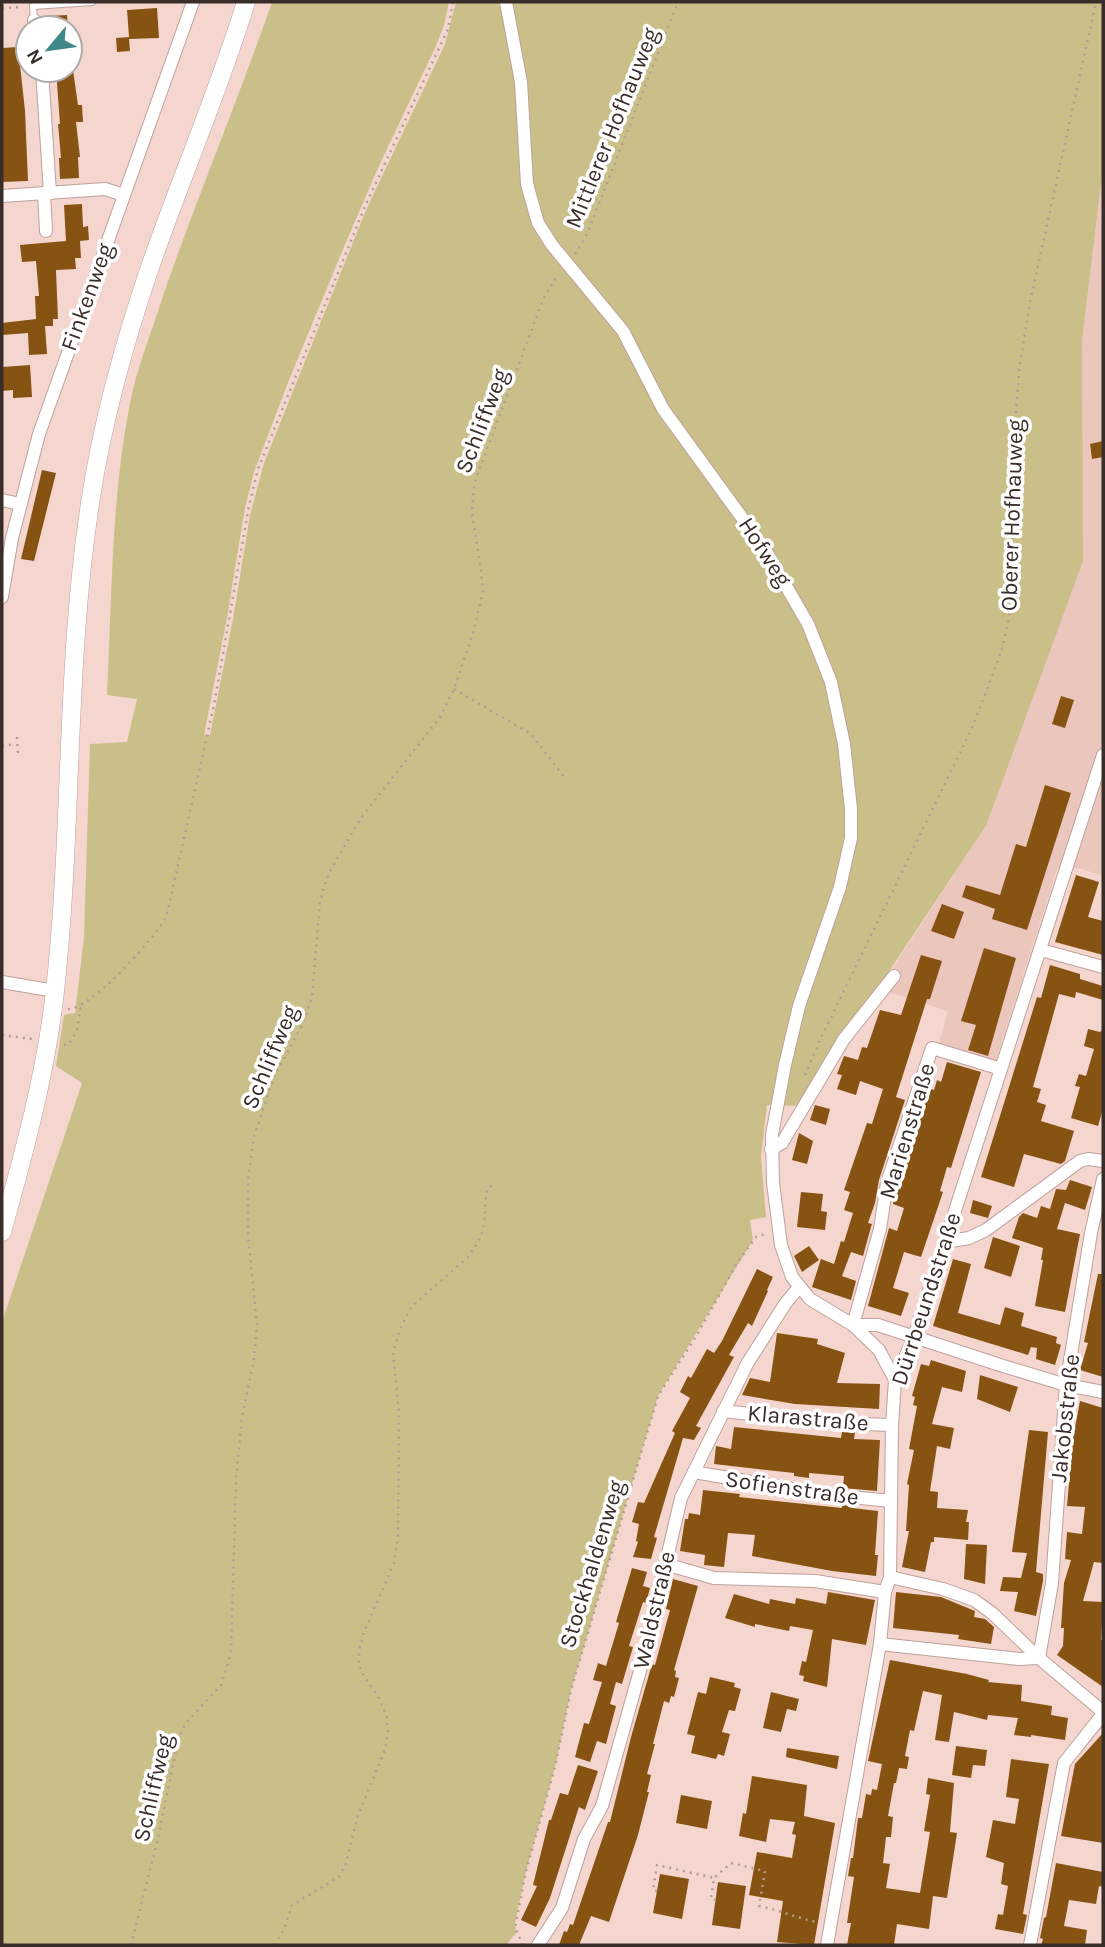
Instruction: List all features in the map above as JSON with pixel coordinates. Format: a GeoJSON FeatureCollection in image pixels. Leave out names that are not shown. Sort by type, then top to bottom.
{"type":"FeatureCollection","features":[{"type":"Feature","properties":{"kind":"main road"},"geometry":{"type":"LineString","coordinates":[[2,1232],[36,1102],[55,991],[65,876],[74,638],[84,544],[100,445],[135,311],[234,42],[246,2]]}},
{"type":"Feature","properties":{"kind":"street","name":"Finkenweg"},"geometry":{"type":"LineString","coordinates":[[2,597],[12,538],[39,434],[193,2]]}},
{"type":"Feature","properties":{"kind":"street","name":"Hofweg"},"geometry":{"type":"LineString","coordinates":[[506,2],[521,82],[529,197],[538,223],[623,331],[663,410],[776,567],[818,644],[838,708],[851,809],[851,838],[840,887],[794,1026],[775,1113],[771,1149],[778,1230],[788,1267],[799,1287]]}},
{"type":"Feature","properties":{"kind":"street"},"geometry":{"type":"LineString","coordinates":[[43,84],[46,230]]}},
{"type":"Feature","properties":{"kind":"street"},"geometry":{"type":"LineString","coordinates":[[2,196],[105,189],[124,195]]}},
{"type":"Feature","properties":{"kind":"street"},"geometry":{"type":"LineString","coordinates":[[2,500],[20,504]]}},
{"type":"Feature","properties":{"kind":"street","name":"Dürrbeundstraße"},"geometry":{"type":"LineString","coordinates":[[827,1945],[880,1644],[885,1592],[890,1577],[895,1380],[914,1337],[1103,755]]}},
{"type":"Feature","properties":{"kind":"street"},"geometry":{"type":"LineString","coordinates":[[1041,950],[1103,967]]}},
{"type":"Feature","properties":{"kind":"street"},"geometry":{"type":"LineString","coordinates":[[771,1149],[782,1143],[844,1039],[894,976]]}},
{"type":"Feature","properties":{"kind":"street"},"geometry":{"type":"LineString","coordinates":[[2,982],[55,991]]}},
{"type":"Feature","properties":{"kind":"street","name":"Marienstraße"},"geometry":{"type":"LineString","coordinates":[[853,1325],[880,1229],[887,1183],[932,1048],[1001,1069]]}},
{"type":"Feature","properties":{"kind":"street"},"geometry":{"type":"LineString","coordinates":[[945,1242],[976,1235],[1080,1161],[1103,1161]]}},
{"type":"Feature","properties":{"kind":"street","name":"Jakobstraße"},"geometry":{"type":"LineString","coordinates":[[1039,1658],[1052,1583],[1066,1385],[1091,1233],[1103,1179]]}},
{"type":"Feature","properties":{"kind":"street"},"geometry":{"type":"LineString","coordinates":[[799,1287],[817,1304],[853,1325],[879,1350],[895,1380]]}},
{"type":"Feature","properties":{"kind":"street","name":"Waldstraße"},"geometry":{"type":"LineString","coordinates":[[538,1945],[562,1908],[584,1839],[602,1806],[620,1748],[678,1506],[755,1349],[799,1287]]}},
{"type":"Feature","properties":{"kind":"street"},"geometry":{"type":"LineString","coordinates":[[853,1325],[878,1325],[1066,1385],[1103,1392]]}},
{"type":"Feature","properties":{"kind":"street","name":"Klarastraße"},"geometry":{"type":"LineString","coordinates":[[723,1410],[833,1423],[892,1425]]}},
{"type":"Feature","properties":{"kind":"street","name":"Sofienstraße"},"geometry":{"type":"LineString","coordinates":[[694,1472],[820,1494],[891,1501]]}},
{"type":"Feature","properties":{"kind":"street"},"geometry":{"type":"LineString","coordinates":[[665,1564],[714,1578],[815,1580],[885,1592]]}},
{"type":"Feature","properties":{"kind":"street"},"geometry":{"type":"LineString","coordinates":[[890,1577],[943,1589],[974,1600],[1015,1633],[1039,1658],[1103,1713],[1064,1763],[1030,1945]]}},
{"type":"Feature","properties":{"kind":"street"},"geometry":{"type":"LineString","coordinates":[[880,1644],[1039,1658]]}},
{"type":"Feature","properties":{"kind":"lane"},"geometry":{"type":"LineString","coordinates":[[34,14],[33,6],[92,2]]}},
{"type":"Feature","properties":{"kind":"path"},"geometry":{"type":"LineString","coordinates":[[61,1044],[68,1045],[76,1034],[81,1006],[115,977],[153,937],[166,918],[214,705],[258,469],[366,204],[448,29],[453,2]]}},
{"type":"Feature","properties":{"kind":"path","name":"Mittlerer Hofhauweg"},"geometry":{"type":"LineString","coordinates":[[567,262],[580,248],[587,234],[678,2]]}},
{"type":"Feature","properties":{"kind":"path","name":"Oberer Hofhauweg"},"geometry":{"type":"LineString","coordinates":[[805,1077],[820,1040],[967,737],[995,674],[1001,653],[1011,609],[1014,579],[1013,450],[1019,371],[1032,292],[1096,2]]}},
{"type":"Feature","properties":{"kind":"path"},"geometry":{"type":"LineString","coordinates":[[2,8],[33,6]]}},
{"type":"Feature","properties":{"kind":"path","name":"Schliffweg"},"geometry":{"type":"LineString","coordinates":[[131,1945],[158,1838],[179,1735],[187,1722],[221,1685],[231,1653],[236,1479],[242,1417],[256,1337],[257,1313],[248,1235],[248,1181],[254,1137],[273,1080],[302,1025],[312,998],[320,901],[328,876],[374,800],[437,723],[454,689],[482,601],[481,570],[472,513],[474,484],[544,297],[567,262]]}},
{"type":"Feature","properties":{"kind":"path"},"geometry":{"type":"LineString","coordinates":[[454,689],[531,734],[564,777]]}},
{"type":"Feature","properties":{"kind":"path"},"geometry":{"type":"LineString","coordinates":[[17,737],[19,754]]}},
{"type":"Feature","properties":{"kind":"path"},"geometry":{"type":"LineString","coordinates":[[2,746],[17,744]]}},
{"type":"Feature","properties":{"kind":"path"},"geometry":{"type":"LineString","coordinates":[[2,1035],[32,1039]]}},
{"type":"Feature","properties":{"kind":"path"},"geometry":{"type":"LineString","coordinates":[[275,1945],[287,1924],[292,1905],[339,1877],[346,1863],[357,1818],[386,1750],[387,1718],[378,1696],[359,1665],[359,1652],[364,1633],[394,1563],[398,1535],[399,1414],[393,1352],[411,1307],[468,1257],[475,1247],[486,1223],[487,1190],[495,1182]]}},
{"type":"Feature","properties":{"kind":"path","name":"Stockhaldenweg"},"geometry":{"type":"LineString","coordinates":[[523,1945],[516,1933],[515,1923],[526,1871],[555,1766],[571,1690],[658,1396],[753,1240],[778,1230]]}},
{"type":"Feature","properties":{"kind":"path"},"geometry":{"type":"LineString","coordinates":[[716,1900],[711,1899],[714,1878],[731,1863],[765,1871],[759,1906],[785,1911],[790,1917],[830,1925]]}},
{"type":"Feature","properties":{"kind":"path"},"geometry":{"type":"LineString","coordinates":[[657,1891],[653,1891],[657,1865],[714,1878]]}},
{"type":"Feature","properties":{"kind":"shaded area"},"geometry":{"type":"Polygon","coordinates":[[[272,2],[449,2],[436,46],[344,247],[254,472],[245,508],[204,735],[210,735],[250,515],[264,463],[366,210],[445,44],[456,2],[1103,2],[1103,167],[1082,341],[1083,561],[986,826],[799,1106],[767,1105],[761,1157],[766,1217],[750,1220],[753,1240],[658,1396],[571,1690],[555,1767],[526,1871],[515,1923],[516,1933],[506,1945],[2,1945],[2,1322],[82,1083],[56,1066],[64,1015],[75,1013],[84,937],[90,744],[127,742],[137,699],[107,695],[113,549],[124,439],[137,376],[163,296],[272,2]]]}},
{"type":"Feature","properties":{"kind":"shaded area"},"geometry":{"type":"Polygon","coordinates":[[[1103,167],[1103,876],[1082,869],[1058,867],[995,1063],[939,1044],[948,1011],[879,989],[986,826],[1020,730],[1082,416],[1082,341],[1103,167]]]}},
{"type":"Feature","properties":{"kind":"building"},"geometry":{"type":"Polygon","coordinates":[[[157,8],[159,38],[129,39],[130,51],[117,52],[116,38],[129,37],[127,10],[157,8]]]}},
{"type":"Feature","properties":{"kind":"building"},"geometry":{"type":"Polygon","coordinates":[[[14,47],[14,84],[22,84],[28,181],[2,182],[2,48],[14,47]]]}},
{"type":"Feature","properties":{"kind":"building"},"geometry":{"type":"Polygon","coordinates":[[[57,84],[75,84],[78,105],[82,105],[83,122],[76,122],[80,157],[79,178],[60,179],[57,84]]]}},
{"type":"Feature","properties":{"kind":"building"},"geometry":{"type":"Polygon","coordinates":[[[82,204],[83,227],[88,226],[89,240],[80,241],[81,258],[75,258],[76,269],[56,270],[58,319],[53,319],[53,326],[45,326],[47,354],[29,355],[28,333],[2,335],[2,323],[36,319],[35,296],[39,296],[36,261],[22,262],[20,245],[66,241],[64,205],[82,204]]]}},
{"type":"Feature","properties":{"kind":"building"},"geometry":{"type":"Polygon","coordinates":[[[30,365],[32,397],[13,398],[13,390],[2,391],[2,367],[30,365]]]}},
{"type":"Feature","properties":{"kind":"building"},"geometry":{"type":"Polygon","coordinates":[[[1103,441],[1103,457],[1092,459],[1090,444],[1103,441]]]}},
{"type":"Feature","properties":{"kind":"building"},"geometry":{"type":"Polygon","coordinates":[[[42,470],[56,473],[34,561],[21,559],[42,470]]]}},
{"type":"Feature","properties":{"kind":"building"},"geometry":{"type":"Polygon","coordinates":[[[1061,696],[1074,700],[1065,728],[1052,724],[1061,696]]]}},
{"type":"Feature","properties":{"kind":"building"},"geometry":{"type":"Polygon","coordinates":[[[1045,785],[1071,793],[1027,930],[992,919],[995,909],[962,897],[966,885],[1000,895],[1016,844],[1026,847],[1045,785]]]}},
{"type":"Feature","properties":{"kind":"building"},"geometry":{"type":"Polygon","coordinates":[[[1076,875],[1099,882],[1088,917],[1103,921],[1103,955],[1055,942],[1076,875]]]}},
{"type":"Feature","properties":{"kind":"building"},"geometry":{"type":"Polygon","coordinates":[[[942,904],[964,912],[954,939],[931,931],[942,904]]]}},
{"type":"Feature","properties":{"kind":"building"},"geometry":{"type":"Polygon","coordinates":[[[984,948],[1016,958],[988,1056],[968,1050],[976,1025],[961,1021],[984,948]]]}},
{"type":"Feature","properties":{"kind":"building"},"geometry":{"type":"Polygon","coordinates":[[[921,955],[942,961],[896,1097],[905,1100],[879,1180],[868,1223],[872,1224],[863,1256],[851,1252],[842,1276],[856,1281],[851,1300],[812,1287],[821,1259],[834,1264],[841,1241],[844,1242],[853,1213],[844,1210],[850,1192],[844,1190],[867,1123],[872,1124],[883,1089],[860,1081],[856,1095],[837,1089],[842,1075],[837,1074],[844,1056],[858,1060],[862,1047],[867,1048],[880,1010],[901,1015],[921,955]]]}},
{"type":"Feature","properties":{"kind":"building"},"geometry":{"type":"Polygon","coordinates":[[[1050,965],[1080,974],[1080,979],[1103,986],[1103,1000],[1076,992],[1075,998],[1059,994],[1033,1087],[1041,1089],[1037,1102],[1046,1105],[1041,1121],[1074,1131],[1065,1161],[1061,1164],[1024,1154],[1014,1187],[981,1177],[1037,997],[1041,998],[1050,965]]]}},
{"type":"Feature","properties":{"kind":"building"},"geometry":{"type":"Polygon","coordinates":[[[1088,1029],[1100,1032],[1103,1029],[1103,1109],[1098,1126],[1071,1118],[1080,1087],[1075,1086],[1079,1074],[1086,1076],[1094,1049],[1084,1046],[1088,1029]]]}},
{"type":"Feature","properties":{"kind":"building"},"geometry":{"type":"Polygon","coordinates":[[[947,1062],[981,1072],[951,1168],[947,1167],[940,1191],[943,1192],[921,1257],[904,1252],[893,1288],[909,1293],[901,1316],[868,1306],[889,1228],[897,1231],[904,1208],[893,1204],[896,1185],[928,1088],[934,1090],[937,1080],[941,1082],[947,1062]]]}},
{"type":"Feature","properties":{"kind":"building"},"geometry":{"type":"Polygon","coordinates":[[[815,1105],[830,1109],[826,1125],[810,1120],[815,1105]]]}},
{"type":"Feature","properties":{"kind":"building"},"geometry":{"type":"Polygon","coordinates":[[[799,1133],[813,1141],[807,1164],[792,1160],[799,1133]]]}},
{"type":"Feature","properties":{"kind":"building"},"geometry":{"type":"Polygon","coordinates":[[[1070,1180],[1092,1187],[1085,1210],[1065,1203],[1057,1229],[1080,1234],[1065,1312],[1035,1306],[1043,1248],[1012,1238],[1023,1213],[1037,1218],[1041,1206],[1050,1209],[1056,1189],[1066,1190],[1070,1180]]]}},
{"type":"Feature","properties":{"kind":"building"},"geometry":{"type":"Polygon","coordinates":[[[801,1192],[823,1194],[821,1211],[827,1212],[825,1230],[797,1227],[801,1192]]]}},
{"type":"Feature","properties":{"kind":"building"},"geometry":{"type":"Polygon","coordinates":[[[973,1200],[992,1206],[988,1218],[970,1213],[973,1200]]]}},
{"type":"Feature","properties":{"kind":"building"},"geometry":{"type":"Polygon","coordinates":[[[993,1237],[1020,1246],[1011,1277],[984,1268],[993,1237]]]}},
{"type":"Feature","properties":{"kind":"building"},"geometry":{"type":"Polygon","coordinates":[[[809,1246],[819,1260],[802,1272],[794,1256],[809,1246]]]}},
{"type":"Feature","properties":{"kind":"building"},"geometry":{"type":"Polygon","coordinates":[[[953,1259],[971,1264],[958,1313],[1000,1325],[1005,1307],[1024,1313],[1021,1326],[1057,1337],[1056,1343],[1061,1345],[1055,1365],[1036,1359],[1037,1348],[1031,1347],[1028,1355],[933,1326],[953,1259]]]}},
{"type":"Feature","properties":{"kind":"building"},"geometry":{"type":"Polygon","coordinates":[[[757,1269],[773,1277],[768,1291],[752,1326],[748,1323],[729,1355],[734,1357],[696,1426],[701,1428],[694,1440],[683,1438],[654,1537],[657,1538],[651,1559],[633,1557],[638,1542],[639,1524],[632,1522],[638,1502],[644,1503],[675,1433],[672,1431],[690,1398],[680,1392],[707,1349],[714,1353],[722,1341],[757,1269]]]}},
{"type":"Feature","properties":{"kind":"building"},"geometry":{"type":"Polygon","coordinates":[[[1098,1274],[1103,1274],[1103,1377],[1080,1370],[1088,1343],[1084,1342],[1098,1274]]]}},
{"type":"Feature","properties":{"kind":"building"},"geometry":{"type":"Polygon","coordinates":[[[777,1333],[818,1339],[817,1344],[845,1353],[837,1383],[880,1384],[879,1409],[795,1404],[742,1395],[750,1378],[770,1382],[777,1333]]]}},
{"type":"Feature","properties":{"kind":"building"},"geometry":{"type":"Polygon","coordinates":[[[931,1360],[966,1371],[962,1392],[942,1387],[932,1424],[954,1428],[950,1449],[937,1446],[930,1491],[938,1492],[937,1508],[968,1510],[966,1522],[969,1522],[968,1540],[934,1537],[925,1572],[902,1567],[909,1531],[906,1531],[907,1484],[914,1450],[909,1449],[917,1406],[913,1405],[915,1397],[912,1396],[921,1364],[929,1366],[931,1360]]]}},
{"type":"Feature","properties":{"kind":"building"},"geometry":{"type":"Polygon","coordinates":[[[980,1375],[1018,1387],[1010,1412],[977,1399],[980,1375]]]}},
{"type":"Feature","properties":{"kind":"building"},"geometry":{"type":"Polygon","coordinates":[[[1080,1401],[1103,1408],[1103,1563],[1094,1562],[1083,1601],[1103,1602],[1103,1687],[1057,1655],[1063,1646],[1064,1628],[1061,1628],[1064,1583],[1071,1560],[1065,1559],[1067,1532],[1082,1534],[1085,1507],[1067,1506],[1073,1438],[1080,1401]]]}},
{"type":"Feature","properties":{"kind":"building"},"geometry":{"type":"Polygon","coordinates":[[[734,1427],[841,1438],[842,1432],[855,1432],[854,1439],[880,1440],[877,1491],[843,1488],[844,1476],[809,1473],[809,1478],[794,1476],[794,1473],[714,1464],[716,1446],[731,1449],[734,1427]]]}},
{"type":"Feature","properties":{"kind":"building"},"geometry":{"type":"Polygon","coordinates":[[[1029,1430],[1048,1432],[1036,1572],[1043,1574],[1043,1581],[1036,1616],[1014,1611],[1018,1592],[1000,1591],[1003,1577],[1021,1578],[1027,1553],[1012,1552],[1029,1430]]]}},
{"type":"Feature","properties":{"kind":"building"},"geometry":{"type":"Polygon","coordinates":[[[703,1490],[740,1494],[739,1497],[842,1508],[842,1505],[855,1506],[852,1508],[878,1511],[876,1576],[752,1556],[755,1535],[728,1533],[724,1567],[704,1565],[705,1555],[680,1551],[685,1519],[688,1519],[689,1513],[700,1515],[703,1490]]]}},
{"type":"Feature","properties":{"kind":"building"},"geometry":{"type":"Polygon","coordinates":[[[966,1544],[987,1545],[985,1584],[964,1579],[966,1544]]]}},
{"type":"Feature","properties":{"kind":"building"},"geometry":{"type":"Polygon","coordinates":[[[632,1568],[647,1572],[643,1586],[650,1588],[629,1646],[633,1647],[622,1684],[616,1682],[610,1704],[616,1706],[606,1744],[597,1741],[590,1762],[575,1757],[584,1723],[589,1724],[602,1682],[593,1680],[598,1663],[606,1666],[632,1568]]]}},
{"type":"Feature","properties":{"kind":"building"},"geometry":{"type":"Polygon","coordinates":[[[673,1579],[698,1586],[674,1670],[675,1677],[679,1678],[674,1697],[671,1696],[669,1703],[664,1701],[653,1744],[647,1774],[651,1775],[649,1792],[638,1835],[609,1922],[591,1916],[579,1945],[559,1945],[564,1931],[567,1932],[570,1924],[573,1925],[610,1822],[631,1737],[670,1610],[666,1609],[673,1579]]]}},
{"type":"Feature","properties":{"kind":"building"},"geometry":{"type":"Polygon","coordinates":[[[828,1592],[875,1600],[866,1645],[832,1639],[827,1687],[803,1681],[804,1676],[799,1675],[802,1661],[806,1662],[813,1630],[790,1626],[789,1631],[755,1624],[755,1627],[725,1618],[734,1594],[769,1604],[770,1599],[795,1604],[796,1598],[826,1604],[828,1592]]]}},
{"type":"Feature","properties":{"kind":"building"},"geometry":{"type":"Polygon","coordinates":[[[896,1592],[941,1597],[975,1611],[974,1617],[985,1619],[994,1627],[991,1644],[958,1639],[959,1635],[893,1628],[896,1592]]]}},
{"type":"Feature","properties":{"kind":"building"},"geometry":{"type":"Polygon","coordinates":[[[890,1660],[967,1674],[989,1680],[988,1682],[1022,1685],[1021,1701],[1052,1706],[1051,1715],[1068,1718],[1065,1740],[1014,1735],[1018,1718],[988,1715],[987,1720],[954,1712],[949,1742],[935,1740],[942,1695],[923,1691],[914,1731],[910,1730],[905,1756],[909,1757],[907,1769],[899,1768],[894,1783],[888,1816],[893,1817],[891,1837],[886,1837],[883,1863],[890,1864],[886,1888],[920,1893],[930,1832],[924,1831],[930,1795],[926,1794],[928,1778],[954,1783],[950,1832],[957,1833],[947,1898],[933,1896],[929,1929],[897,1924],[894,1945],[847,1945],[851,1923],[847,1923],[854,1877],[848,1876],[858,1818],[862,1818],[866,1794],[871,1795],[872,1789],[877,1790],[882,1764],[868,1761],[890,1660]]]}},
{"type":"Feature","properties":{"kind":"building"},"geometry":{"type":"Polygon","coordinates":[[[710,1677],[735,1683],[734,1687],[741,1689],[735,1711],[729,1710],[722,1732],[730,1734],[724,1756],[718,1754],[716,1759],[691,1753],[695,1736],[687,1734],[698,1692],[706,1694],[710,1677]]]}},
{"type":"Feature","properties":{"kind":"building"},"geometry":{"type":"Polygon","coordinates":[[[771,1692],[799,1699],[796,1711],[787,1709],[781,1732],[763,1728],[771,1692]]]}},
{"type":"Feature","properties":{"kind":"building"},"geometry":{"type":"Polygon","coordinates":[[[1103,1733],[1103,1843],[1061,1836],[1075,1764],[1103,1733]]]}},
{"type":"Feature","properties":{"kind":"building"},"geometry":{"type":"Polygon","coordinates":[[[956,1746],[987,1750],[985,1766],[973,1765],[971,1778],[952,1775],[956,1746]]]}},
{"type":"Feature","properties":{"kind":"building"},"geometry":{"type":"Polygon","coordinates":[[[787,1748],[839,1756],[837,1769],[786,1757],[787,1748]]]}},
{"type":"Feature","properties":{"kind":"building"},"geometry":{"type":"Polygon","coordinates":[[[1011,1759],[1049,1764],[1023,1914],[1027,1915],[1023,1934],[995,1929],[998,1914],[1003,1915],[1008,1886],[1001,1884],[1004,1863],[986,1857],[993,1820],[1015,1824],[1019,1799],[1006,1797],[1011,1759]]]}},
{"type":"Feature","properties":{"kind":"building"},"geometry":{"type":"Polygon","coordinates":[[[578,1765],[598,1771],[585,1810],[579,1807],[550,1898],[536,1927],[521,1920],[537,1886],[533,1885],[549,1820],[560,1793],[568,1795],[578,1765]]]}},
{"type":"Feature","properties":{"kind":"building"},"geometry":{"type":"Polygon","coordinates":[[[752,1776],[807,1785],[804,1816],[835,1823],[814,1945],[777,1942],[783,1901],[749,1895],[757,1852],[792,1858],[796,1835],[792,1834],[795,1822],[770,1819],[766,1842],[739,1836],[743,1813],[746,1814],[752,1776]]]}},
{"type":"Feature","properties":{"kind":"building"},"geometry":{"type":"Polygon","coordinates":[[[681,1795],[712,1801],[707,1829],[676,1823],[681,1795]]]}},
{"type":"Feature","properties":{"kind":"building"},"geometry":{"type":"Polygon","coordinates":[[[1056,1863],[1103,1872],[1103,1887],[1099,1886],[1096,1904],[1069,1900],[1064,1926],[1087,1930],[1085,1945],[1041,1945],[1043,1939],[1040,1938],[1056,1863]]]}},
{"type":"Feature","properties":{"kind":"building"},"geometry":{"type":"Polygon","coordinates":[[[660,1874],[689,1879],[682,1919],[653,1913],[660,1874]]]}},
{"type":"Feature","properties":{"kind":"building"},"geometry":{"type":"Polygon","coordinates":[[[718,1882],[746,1886],[740,1929],[712,1925],[718,1882]]]}}]}
